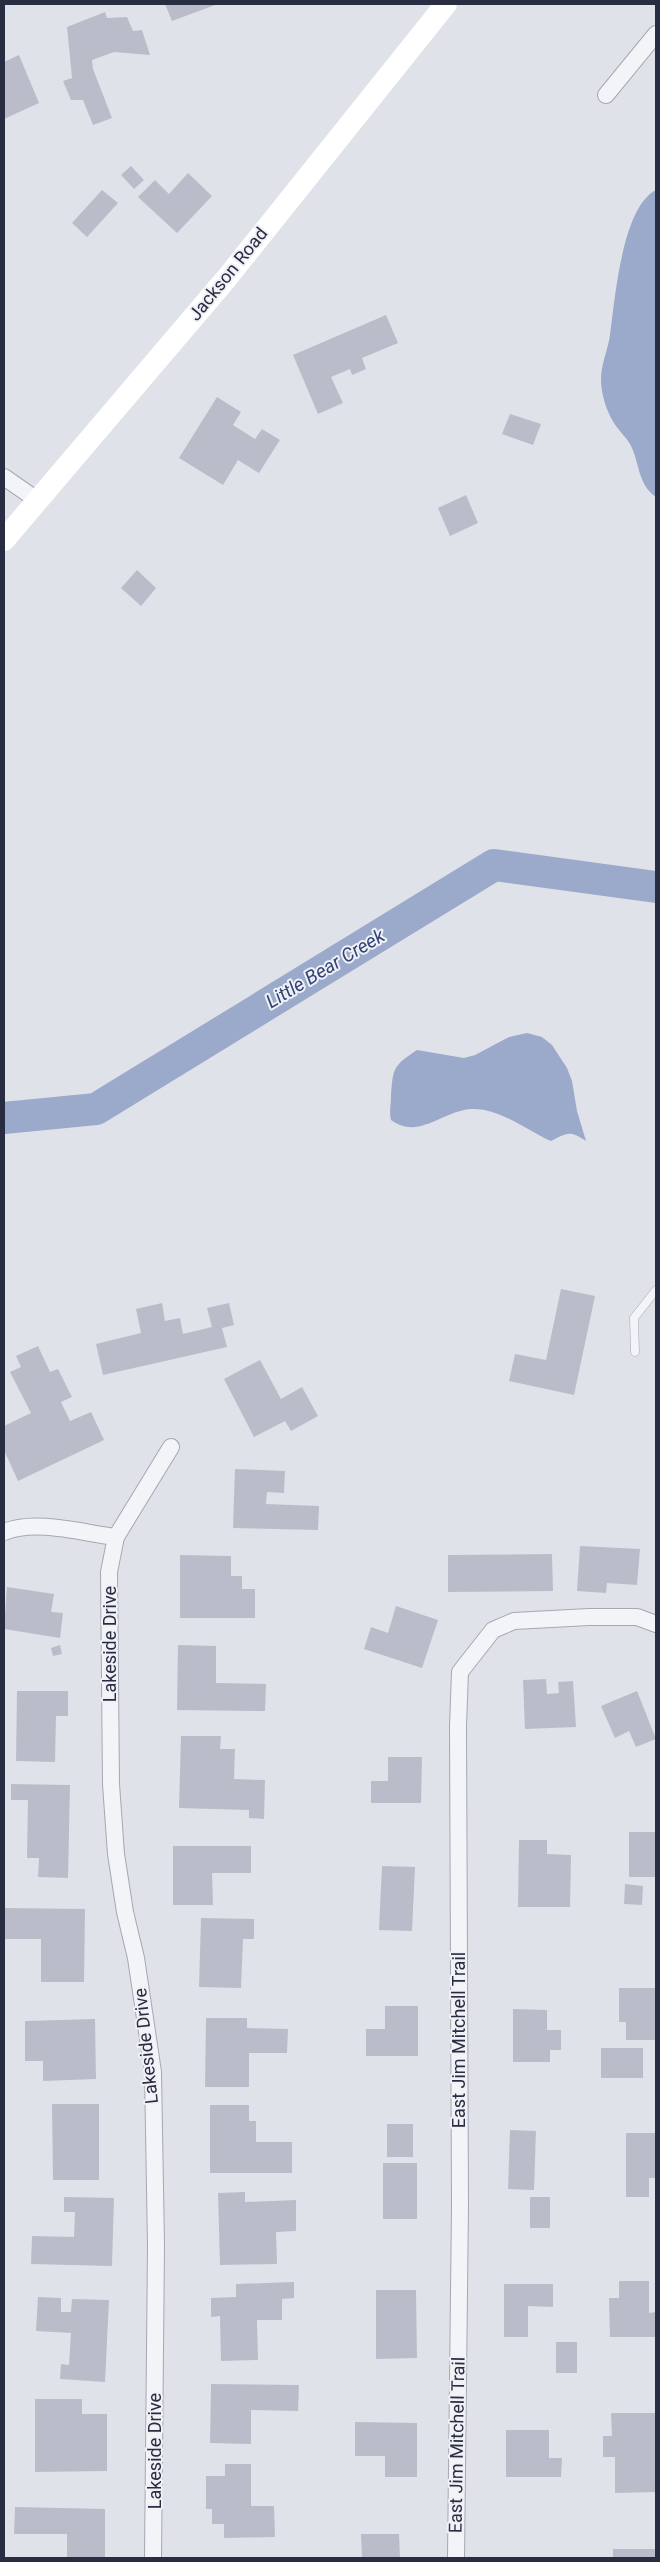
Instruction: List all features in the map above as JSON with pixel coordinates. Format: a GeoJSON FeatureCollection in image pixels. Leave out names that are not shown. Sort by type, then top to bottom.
{"type":"FeatureCollection","features":[{"type":"Feature","properties":{"kind":"main road","name":"Jackson Road"},"geometry":{"type":"LineString","coordinates":[[4,540],[226,279],[446,4]]}},
{"type":"Feature","properties":{"kind":"street"},"geometry":{"type":"LineString","coordinates":[[606,95],[656,34]]}},
{"type":"Feature","properties":{"kind":"street"},"geometry":{"type":"LineString","coordinates":[[4,477],[37,500]]}},
{"type":"Feature","properties":{"kind":"street","name":"Lakeside Drive"},"geometry":{"type":"LineString","coordinates":[[153,2558],[156,2246],[153,2072],[136,1958],[124,1912],[116,1854],[113,1810],[109,1572],[116,1538],[171,1447]]}},
{"type":"Feature","properties":{"kind":"street"},"geometry":{"type":"LineString","coordinates":[[4,1532],[13,1529],[43,1528],[116,1538]]}},
{"type":"Feature","properties":{"kind":"street","name":"East Jim Mitchell Trail"},"geometry":{"type":"LineString","coordinates":[[456,2558],[460,2205],[458,1726],[460,1672],[493,1630],[514,1621],[589,1617],[637,1617],[656,1624]]}},
{"type":"Feature","properties":{"kind":"lane"},"geometry":{"type":"LineString","coordinates":[[635,1352],[634,1318],[656,1290]]}},
{"type":"Feature","properties":{"kind":"water"},"geometry":{"type":"Polygon","coordinates":[[[656,190],[656,497],[645,486],[630,444],[610,415],[603,397],[601,379],[610,335],[622,255],[628,234],[635,215],[644,200],[656,190]]]}},
{"type":"Feature","properties":{"kind":"water"},"geometry":{"type":"Polygon","coordinates":[[[527,1033],[542,1037],[552,1045],[567,1068],[572,1081],[577,1111],[586,1141],[576,1135],[569,1134],[551,1141],[502,1115],[481,1109],[459,1111],[420,1126],[401,1125],[391,1120],[390,1108],[394,1073],[403,1060],[417,1050],[464,1058],[475,1055],[509,1037],[527,1033]]]}},
{"type":"Feature","properties":{"kind":"building"},"geometry":{"type":"Polygon","coordinates":[[[165,4],[218,4],[172,21],[165,4]]]}},
{"type":"Feature","properties":{"kind":"building"},"geometry":{"type":"Polygon","coordinates":[[[105,12],[107,18],[127,17],[133,31],[142,30],[150,55],[114,52],[92,60],[93,69],[112,118],[93,125],[83,100],[71,100],[63,81],[72,78],[67,27],[105,12]]]}},
{"type":"Feature","properties":{"kind":"building"},"geometry":{"type":"Polygon","coordinates":[[[19,55],[39,103],[4,119],[4,62],[19,55]]]}},
{"type":"Feature","properties":{"kind":"building"},"geometry":{"type":"Polygon","coordinates":[[[131,166],[144,180],[134,189],[121,175],[131,166]]]}},
{"type":"Feature","properties":{"kind":"building"},"geometry":{"type":"Polygon","coordinates":[[[188,173],[212,196],[177,233],[138,197],[155,180],[169,194],[188,173]]]}},
{"type":"Feature","properties":{"kind":"building"},"geometry":{"type":"Polygon","coordinates":[[[102,190],[118,203],[87,237],[72,223],[102,190]]]}},
{"type":"Feature","properties":{"kind":"building"},"geometry":{"type":"Polygon","coordinates":[[[386,315],[398,343],[362,358],[366,369],[352,375],[350,369],[331,377],[343,403],[318,414],[293,355],[386,315]]]}},
{"type":"Feature","properties":{"kind":"building"},"geometry":{"type":"Polygon","coordinates":[[[217,397],[241,412],[233,425],[255,439],[262,429],[280,440],[259,473],[238,460],[223,485],[179,458],[217,397]]]}},
{"type":"Feature","properties":{"kind":"building"},"geometry":{"type":"Polygon","coordinates":[[[510,414],[541,424],[533,445],[502,434],[510,414]]]}},
{"type":"Feature","properties":{"kind":"building"},"geometry":{"type":"Polygon","coordinates":[[[466,495],[478,523],[450,536],[438,508],[466,495]]]}},
{"type":"Feature","properties":{"kind":"building"},"geometry":{"type":"Polygon","coordinates":[[[137,570],[156,588],[141,606],[121,588],[137,570]]]}},
{"type":"Feature","properties":{"kind":"building"},"geometry":{"type":"Polygon","coordinates":[[[561,1289],[595,1296],[574,1395],[509,1381],[515,1354],[546,1360],[561,1289]]]}},
{"type":"Feature","properties":{"kind":"building"},"geometry":{"type":"Polygon","coordinates":[[[162,1303],[165,1321],[180,1318],[183,1334],[212,1327],[207,1308],[229,1303],[234,1325],[222,1328],[227,1347],[103,1375],[96,1344],[141,1333],[136,1309],[162,1303]]]}},
{"type":"Feature","properties":{"kind":"building"},"geometry":{"type":"Polygon","coordinates":[[[38,1346],[50,1372],[58,1369],[72,1397],[61,1402],[70,1421],[91,1412],[104,1440],[18,1481],[4,1450],[4,1426],[31,1413],[10,1372],[21,1367],[16,1356],[38,1346]]]}},
{"type":"Feature","properties":{"kind":"building"},"geometry":{"type":"Polygon","coordinates":[[[260,1360],[281,1399],[302,1387],[318,1416],[291,1431],[285,1421],[254,1437],[224,1379],[260,1360]]]}},
{"type":"Feature","properties":{"kind":"building"},"geometry":{"type":"Polygon","coordinates":[[[235,1469],[285,1471],[284,1493],[267,1492],[266,1504],[319,1506],[318,1530],[233,1528],[235,1469]]]}},
{"type":"Feature","properties":{"kind":"building"},"geometry":{"type":"Polygon","coordinates":[[[580,1546],[640,1549],[637,1585],[607,1583],[606,1593],[577,1591],[580,1546]]]}},
{"type":"Feature","properties":{"kind":"building"},"geometry":{"type":"Polygon","coordinates":[[[552,1554],[553,1591],[448,1592],[448,1555],[552,1554]]]}},
{"type":"Feature","properties":{"kind":"building"},"geometry":{"type":"Polygon","coordinates":[[[180,1555],[231,1556],[231,1576],[242,1576],[242,1589],[255,1589],[255,1618],[180,1618],[180,1555]]]}},
{"type":"Feature","properties":{"kind":"building"},"geometry":{"type":"Polygon","coordinates":[[[7,1587],[54,1594],[51,1612],[63,1613],[60,1638],[4,1629],[7,1587]]]}},
{"type":"Feature","properties":{"kind":"building"},"geometry":{"type":"Polygon","coordinates":[[[396,1606],[438,1620],[422,1668],[364,1649],[371,1627],[388,1633],[396,1606]]]}},
{"type":"Feature","properties":{"kind":"building"},"geometry":{"type":"Polygon","coordinates":[[[60,1645],[62,1654],[53,1656],[51,1648],[60,1645]]]}},
{"type":"Feature","properties":{"kind":"building"},"geometry":{"type":"Polygon","coordinates":[[[178,1645],[216,1646],[216,1683],[266,1684],[265,1711],[177,1710],[178,1645]]]}},
{"type":"Feature","properties":{"kind":"building"},"geometry":{"type":"Polygon","coordinates":[[[546,1679],[547,1694],[559,1693],[558,1682],[573,1681],[576,1727],[525,1729],[523,1680],[546,1679]]]}},
{"type":"Feature","properties":{"kind":"building"},"geometry":{"type":"Polygon","coordinates":[[[17,1691],[68,1691],[68,1716],[56,1716],[55,1762],[16,1761],[17,1691]]]}},
{"type":"Feature","properties":{"kind":"building"},"geometry":{"type":"Polygon","coordinates":[[[637,1691],[656,1739],[636,1747],[629,1731],[615,1738],[601,1706],[637,1691]]]}},
{"type":"Feature","properties":{"kind":"building"},"geometry":{"type":"Polygon","coordinates":[[[181,1736],[221,1736],[220,1749],[235,1749],[234,1779],[265,1780],[264,1819],[249,1818],[249,1810],[179,1808],[181,1736]]]}},
{"type":"Feature","properties":{"kind":"building"},"geometry":{"type":"Polygon","coordinates":[[[388,1757],[422,1757],[421,1803],[371,1803],[371,1781],[388,1781],[388,1757]]]}},
{"type":"Feature","properties":{"kind":"building"},"geometry":{"type":"Polygon","coordinates":[[[11,1784],[70,1785],[68,1878],[38,1877],[39,1858],[27,1858],[28,1800],[11,1800],[11,1784]]]}},
{"type":"Feature","properties":{"kind":"building"},"geometry":{"type":"Polygon","coordinates":[[[629,1832],[655,1832],[655,1877],[629,1877],[629,1832]]]}},
{"type":"Feature","properties":{"kind":"building"},"geometry":{"type":"Polygon","coordinates":[[[519,1840],[547,1840],[547,1854],[571,1855],[570,1907],[518,1907],[519,1840]]]}},
{"type":"Feature","properties":{"kind":"building"},"geometry":{"type":"Polygon","coordinates":[[[173,1846],[251,1846],[251,1873],[212,1873],[213,1905],[173,1905],[173,1846]]]}},
{"type":"Feature","properties":{"kind":"building"},"geometry":{"type":"Polygon","coordinates":[[[382,1866],[415,1867],[412,1931],[379,1930],[382,1866]]]}},
{"type":"Feature","properties":{"kind":"building"},"geometry":{"type":"Polygon","coordinates":[[[625,1884],[643,1886],[642,1905],[624,1904],[625,1884]]]}},
{"type":"Feature","properties":{"kind":"building"},"geometry":{"type":"Polygon","coordinates":[[[4,1908],[85,1909],[84,1982],[41,1982],[41,1939],[4,1939],[4,1908]]]}},
{"type":"Feature","properties":{"kind":"building"},"geometry":{"type":"Polygon","coordinates":[[[201,1918],[254,1919],[254,1939],[243,1939],[241,1988],[199,1987],[201,1918]]]}},
{"type":"Feature","properties":{"kind":"building"},"geometry":{"type":"Polygon","coordinates":[[[619,1988],[656,1988],[656,2040],[626,2040],[626,2022],[619,2022],[619,1988]]]}},
{"type":"Feature","properties":{"kind":"building"},"geometry":{"type":"Polygon","coordinates":[[[385,2006],[418,2006],[418,2056],[366,2056],[366,2029],[385,2029],[385,2006]]]}},
{"type":"Feature","properties":{"kind":"building"},"geometry":{"type":"Polygon","coordinates":[[[513,2009],[547,2010],[547,2030],[561,2030],[561,2050],[550,2050],[550,2062],[513,2062],[513,2009]]]}},
{"type":"Feature","properties":{"kind":"building"},"geometry":{"type":"Polygon","coordinates":[[[206,2018],[247,2018],[247,2028],[288,2029],[287,2053],[249,2053],[249,2087],[205,2087],[206,2018]]]}},
{"type":"Feature","properties":{"kind":"building"},"geometry":{"type":"Polygon","coordinates":[[[95,2019],[96,2079],[43,2081],[43,2061],[25,2061],[25,2021],[95,2019]]]}},
{"type":"Feature","properties":{"kind":"building"},"geometry":{"type":"Polygon","coordinates":[[[601,2048],[643,2048],[643,2078],[601,2078],[601,2048]]]}},
{"type":"Feature","properties":{"kind":"building"},"geometry":{"type":"Polygon","coordinates":[[[52,2104],[99,2104],[99,2180],[53,2180],[52,2104]]]}},
{"type":"Feature","properties":{"kind":"building"},"geometry":{"type":"Polygon","coordinates":[[[210,2105],[249,2105],[249,2121],[256,2121],[256,2142],[292,2142],[292,2173],[210,2173],[210,2105]]]}},
{"type":"Feature","properties":{"kind":"building"},"geometry":{"type":"Polygon","coordinates":[[[387,2124],[413,2124],[413,2157],[387,2157],[387,2124]]]}},
{"type":"Feature","properties":{"kind":"building"},"geometry":{"type":"Polygon","coordinates":[[[510,2130],[536,2131],[534,2190],[508,2189],[510,2130]]]}},
{"type":"Feature","properties":{"kind":"building"},"geometry":{"type":"Polygon","coordinates":[[[626,2133],[656,2133],[656,2178],[649,2178],[649,2197],[626,2197],[626,2133]]]}},
{"type":"Feature","properties":{"kind":"building"},"geometry":{"type":"Polygon","coordinates":[[[383,2163],[417,2163],[417,2219],[383,2219],[383,2163]]]}},
{"type":"Feature","properties":{"kind":"building"},"geometry":{"type":"Polygon","coordinates":[[[245,2192],[245,2202],[296,2200],[296,2231],[276,2232],[277,2264],[220,2265],[218,2193],[245,2192]]]}},
{"type":"Feature","properties":{"kind":"building"},"geometry":{"type":"Polygon","coordinates":[[[64,2197],[114,2198],[112,2266],[31,2264],[32,2236],[74,2237],[75,2212],[64,2212],[64,2197]]]}},
{"type":"Feature","properties":{"kind":"building"},"geometry":{"type":"Polygon","coordinates":[[[530,2197],[550,2197],[550,2228],[530,2228],[530,2197]]]}},
{"type":"Feature","properties":{"kind":"building"},"geometry":{"type":"Polygon","coordinates":[[[619,2281],[649,2281],[649,2313],[656,2312],[656,2337],[610,2337],[609,2298],[619,2298],[619,2281]]]}},
{"type":"Feature","properties":{"kind":"building"},"geometry":{"type":"Polygon","coordinates":[[[294,2282],[294,2298],[282,2299],[282,2320],[257,2320],[258,2360],[221,2361],[220,2316],[211,2317],[211,2298],[236,2297],[236,2284],[294,2282]]]}},
{"type":"Feature","properties":{"kind":"building"},"geometry":{"type":"Polygon","coordinates":[[[504,2284],[553,2284],[553,2307],[528,2306],[528,2337],[504,2337],[504,2284]]]}},
{"type":"Feature","properties":{"kind":"building"},"geometry":{"type":"Polygon","coordinates":[[[376,2290],[416,2290],[417,2358],[376,2359],[376,2290]]]}},
{"type":"Feature","properties":{"kind":"building"},"geometry":{"type":"Polygon","coordinates":[[[38,2297],[61,2298],[61,2312],[71,2312],[72,2299],[109,2300],[105,2382],[60,2379],[61,2364],[69,2365],[71,2333],[36,2331],[38,2297]]]}},
{"type":"Feature","properties":{"kind":"building"},"geometry":{"type":"Polygon","coordinates":[[[556,2342],[577,2342],[577,2373],[556,2373],[556,2342]]]}},
{"type":"Feature","properties":{"kind":"building"},"geometry":{"type":"Polygon","coordinates":[[[211,2384],[299,2385],[298,2411],[251,2410],[251,2444],[210,2443],[211,2384]]]}},
{"type":"Feature","properties":{"kind":"building"},"geometry":{"type":"Polygon","coordinates":[[[35,2399],[82,2399],[82,2414],[107,2414],[107,2471],[35,2472],[35,2399]]]}},
{"type":"Feature","properties":{"kind":"building"},"geometry":{"type":"Polygon","coordinates":[[[611,2413],[656,2413],[656,2492],[615,2493],[615,2457],[603,2457],[603,2436],[612,2436],[611,2413]]]}},
{"type":"Feature","properties":{"kind":"building"},"geometry":{"type":"Polygon","coordinates":[[[355,2422],[417,2423],[417,2477],[385,2477],[385,2456],[355,2456],[355,2422]]]}},
{"type":"Feature","properties":{"kind":"building"},"geometry":{"type":"Polygon","coordinates":[[[506,2430],[549,2430],[549,2458],[562,2458],[561,2477],[506,2477],[506,2430]]]}},
{"type":"Feature","properties":{"kind":"building"},"geometry":{"type":"Polygon","coordinates":[[[225,2464],[251,2464],[251,2506],[274,2506],[275,2537],[224,2538],[224,2524],[212,2524],[212,2509],[206,2509],[206,2476],[225,2476],[225,2464]]]}},
{"type":"Feature","properties":{"kind":"building"},"geometry":{"type":"Polygon","coordinates":[[[15,2507],[105,2509],[105,2558],[67,2558],[67,2534],[14,2534],[15,2507]]]}},
{"type":"Feature","properties":{"kind":"building"},"geometry":{"type":"Polygon","coordinates":[[[361,2534],[399,2534],[400,2558],[362,2558],[361,2534]]]}},
{"type":"Feature","properties":{"kind":"building"},"geometry":{"type":"Polygon","coordinates":[[[613,2549],[656,2549],[656,2558],[613,2558],[613,2549]]]}},
{"type":"Feature","properties":{"kind":"waterway","name":"Little Bear Creek"},"geometry":{"type":"LineString","coordinates":[[4,1118],[96,1109],[494,865],[656,887]]}}]}
